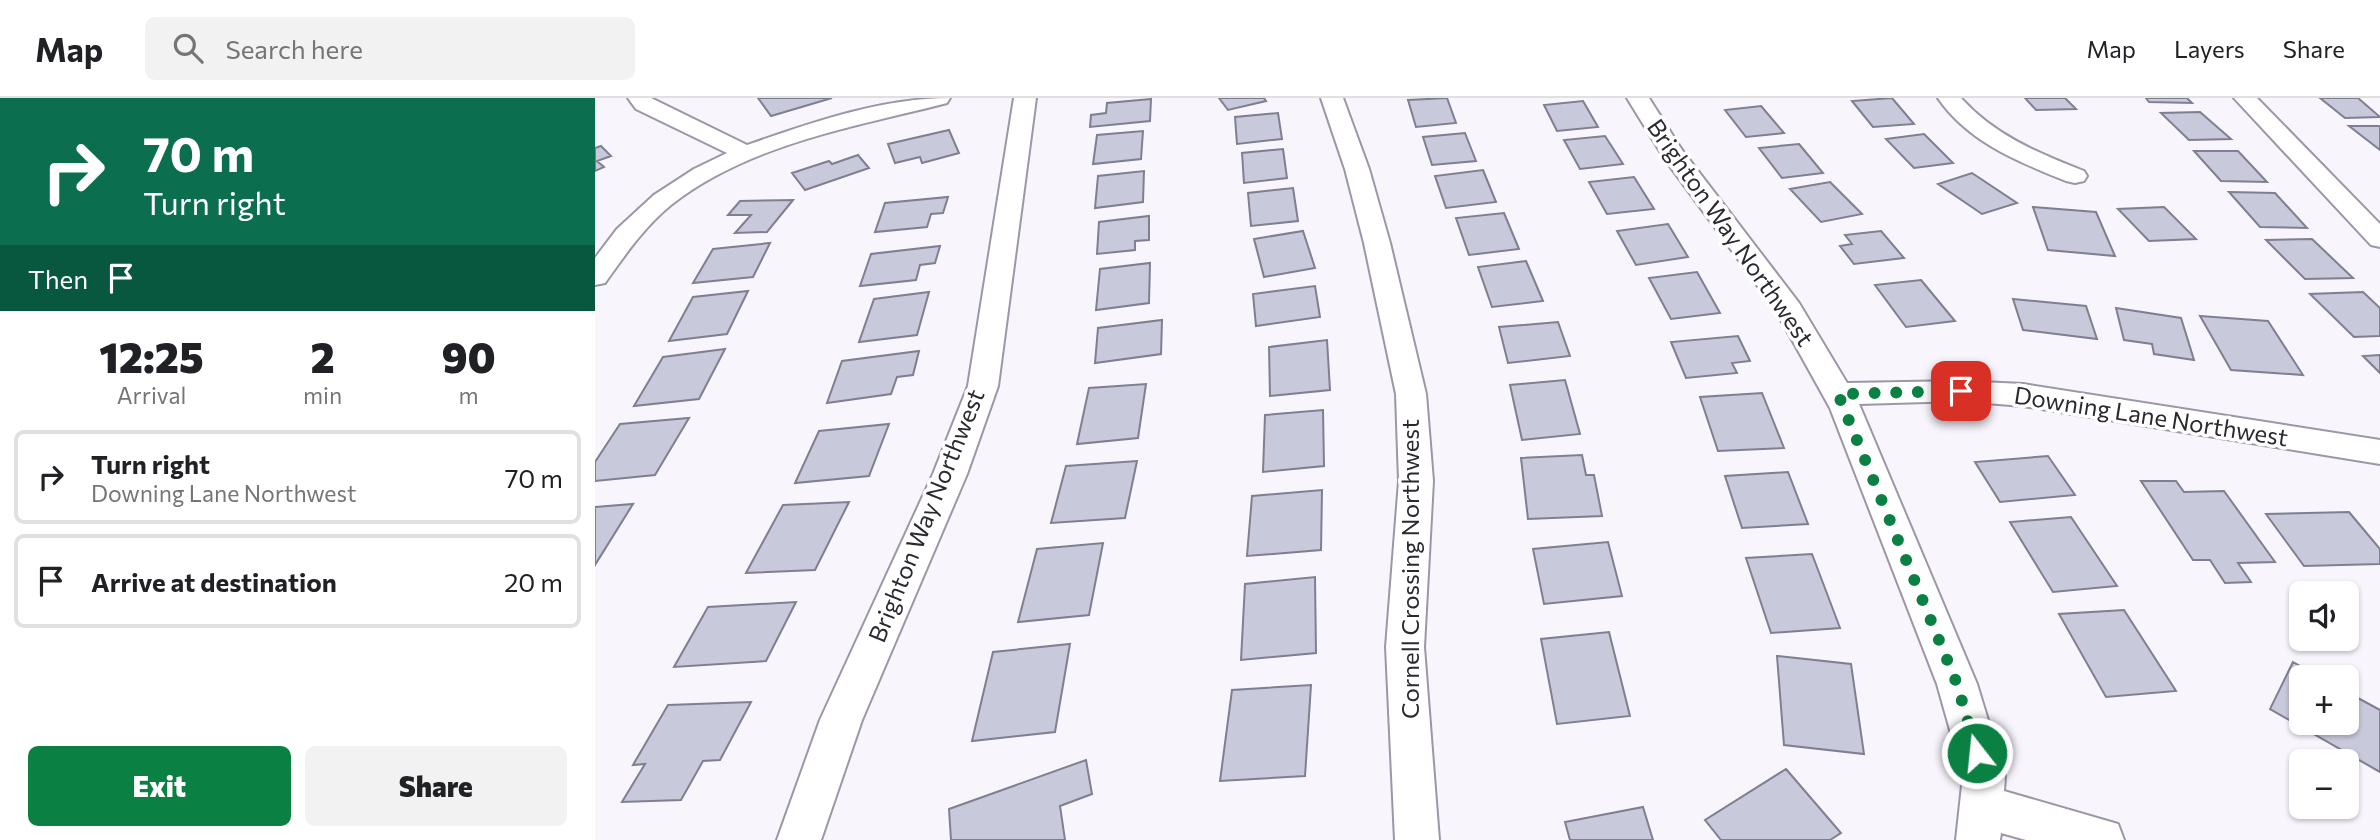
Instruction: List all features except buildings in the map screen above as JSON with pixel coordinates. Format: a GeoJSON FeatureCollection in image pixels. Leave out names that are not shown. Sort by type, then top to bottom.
{"type":"FeatureCollection","features":[{"type":"Feature","properties":{"kind":"street"},"geometry":{"type":"LineString","coordinates":[[639,98],[644,104],[743,152]]}},
{"type":"Feature","properties":{"kind":"street"},"geometry":{"type":"LineString","coordinates":[[595,277],[636,221],[685,182],[743,152],[939,98]]}},
{"type":"Feature","properties":{"kind":"street","name":"Brighton Way Northwest"},"geometry":{"type":"LineString","coordinates":[[799,840],[841,720],[950,474],[983,386],[1025,98]]}},
{"type":"Feature","properties":{"kind":"street","name":"Cornell Crossing Northwest"},"geometry":{"type":"LineString","coordinates":[[1332,98],[1357,169],[1377,243],[1411,394],[1416,481],[1405,647],[1417,840]]}},
{"type":"Feature","properties":{"kind":"street","name":"Brighton Way Northwest"},"geometry":{"type":"LineString","coordinates":[[1638,98],[1672,153],[1789,309],[1838,394],[1957,684],[1984,776],[1980,823]]}},
{"type":"Feature","properties":{"kind":"street"},"geometry":{"type":"LineString","coordinates":[[1949,98],[1970,121],[2000,143],[2075,176]]}},
{"type":"Feature","properties":{"kind":"street"},"geometry":{"type":"LineString","coordinates":[[2245,98],[2380,239]]}},
{"type":"Feature","properties":{"kind":"street","name":"Downing Lane Northwest"},"geometry":{"type":"LineString","coordinates":[[1838,394],[1961,391],[2023,395],[2380,452]]}},
{"type":"Feature","properties":{"kind":"street"},"geometry":{"type":"LineString","coordinates":[[1980,823],[2102,840]]}},
{"type":"Feature","properties":{"kind":"route"},"geometry":{"type":"LineString","coordinates":[[1961,391],[1838,394],[1957,684],[1977,753]]}}]}
